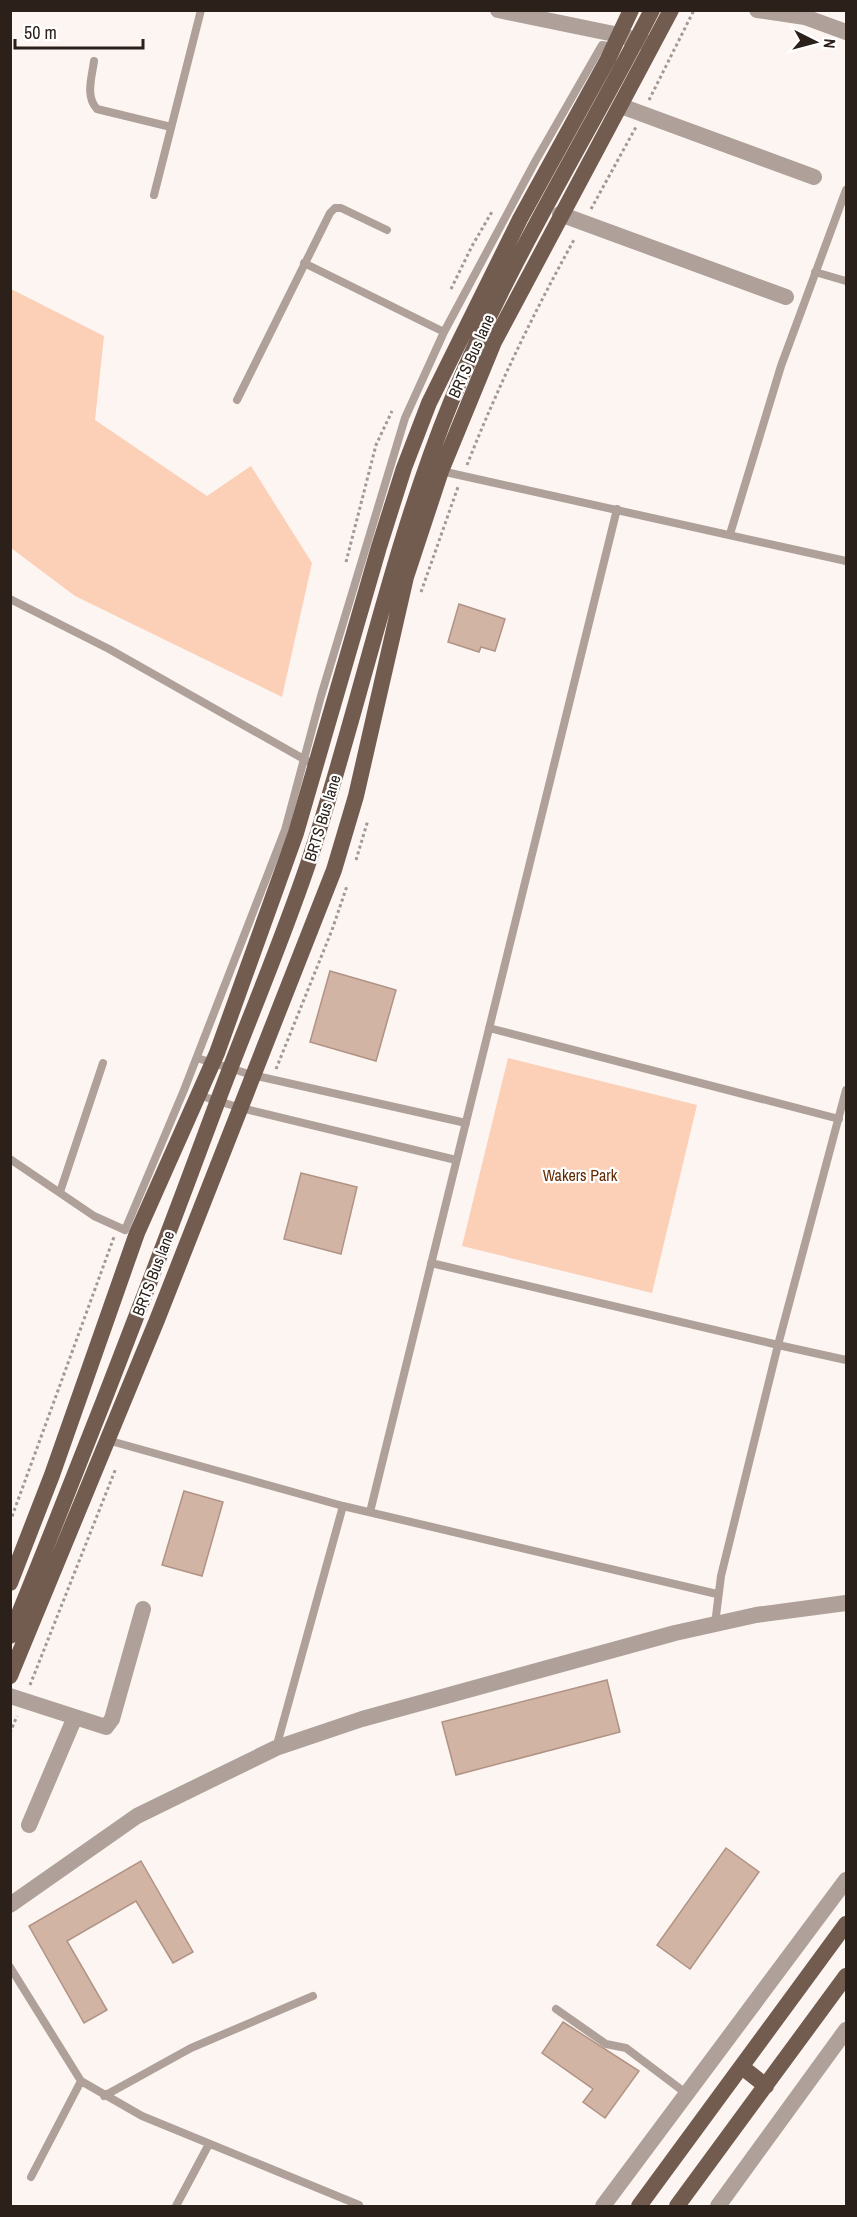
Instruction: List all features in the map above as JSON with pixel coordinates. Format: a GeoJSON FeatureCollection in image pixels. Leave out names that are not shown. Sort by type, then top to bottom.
{"type":"FeatureCollection","features":[{"type":"Feature","properties":{"kind":"main road"},"geometry":{"type":"LineString","coordinates":[[10,1583],[52,1475],[137,1233],[296,833],[310,763],[404,468],[429,404],[515,229],[631,10]]}},
{"type":"Feature","properties":{"kind":"main road","name":"BRTS Bus lane"},"geometry":{"type":"LineString","coordinates":[[10,1636],[149,1286],[307,866],[352,717],[386,587],[418,488],[451,402],[482,330],[535,226],[652,10]]}},
{"type":"Feature","properties":{"kind":"main road"},"geometry":{"type":"LineString","coordinates":[[10,1676],[241,1108],[252,1074],[334,870],[356,796],[406,577],[441,471],[494,342],[560,214],[621,106],[671,10]]}},
{"type":"Feature","properties":{"kind":"main road"},"geometry":{"type":"LineString","coordinates":[[639,2206],[846,1924]]}},
{"type":"Feature","properties":{"kind":"main road"},"geometry":{"type":"LineString","coordinates":[[677,2206],[846,1976]]}},
{"type":"Feature","properties":{"kind":"main road"},"geometry":{"type":"LineString","coordinates":[[742,2067],[766,2086]]}},
{"type":"Feature","properties":{"kind":"street"},"geometry":{"type":"LineString","coordinates":[[498,10],[616,41],[636,40],[653,45]]}},
{"type":"Feature","properties":{"kind":"street"},"geometry":{"type":"LineString","coordinates":[[757,10],[805,17],[846,32]]}},
{"type":"Feature","properties":{"kind":"street"},"geometry":{"type":"LineString","coordinates":[[621,106],[814,177]]}},
{"type":"Feature","properties":{"kind":"street"},"geometry":{"type":"LineString","coordinates":[[560,214],[786,297]]}},
{"type":"Feature","properties":{"kind":"street"},"geometry":{"type":"LineString","coordinates":[[10,1905],[136,1816],[276,1748],[362,1719],[530,1671],[756,1615],[846,1603]]}},
{"type":"Feature","properties":{"kind":"street"},"geometry":{"type":"LineString","coordinates":[[10,1696],[106,1727],[110,1724],[143,1609]]}},
{"type":"Feature","properties":{"kind":"street"},"geometry":{"type":"LineString","coordinates":[[29,1825],[75,1717]]}},
{"type":"Feature","properties":{"kind":"street"},"geometry":{"type":"LineString","coordinates":[[603,2206],[846,1880]]}},
{"type":"Feature","properties":{"kind":"street"},"geometry":{"type":"LineString","coordinates":[[718,2206],[846,2030]]}},
{"type":"Feature","properties":{"kind":"lane"},"geometry":{"type":"LineString","coordinates":[[154,195],[201,10]]}},
{"type":"Feature","properties":{"kind":"lane"},"geometry":{"type":"LineString","coordinates":[[10,599],[109,649],[310,763],[373,520],[405,418],[444,332],[536,160],[602,45],[616,41]]}},
{"type":"Feature","properties":{"kind":"lane"},"geometry":{"type":"LineString","coordinates":[[94,61],[90,94],[91,102],[97,109],[171,127]]}},
{"type":"Feature","properties":{"kind":"lane"},"geometry":{"type":"LineString","coordinates":[[730,534],[781,366],[846,190]]}},
{"type":"Feature","properties":{"kind":"lane"},"geometry":{"type":"LineString","coordinates":[[237,400],[330,213],[335,208],[341,208],[387,230]]}},
{"type":"Feature","properties":{"kind":"lane"},"geometry":{"type":"LineString","coordinates":[[304,263],[444,332]]}},
{"type":"Feature","properties":{"kind":"lane"},"geometry":{"type":"LineString","coordinates":[[815,272],[846,281]]}},
{"type":"Feature","properties":{"kind":"lane"},"geometry":{"type":"LineString","coordinates":[[441,471],[846,561]]}},
{"type":"Feature","properties":{"kind":"lane"},"geometry":{"type":"LineString","coordinates":[[370,1512],[617,509]]}},
{"type":"Feature","properties":{"kind":"lane"},"geometry":{"type":"LineString","coordinates":[[489,1028],[839,1119]]}},
{"type":"Feature","properties":{"kind":"lane"},"geometry":{"type":"LineString","coordinates":[[204,1060],[230,1069],[466,1124]]}},
{"type":"Feature","properties":{"kind":"lane"},"geometry":{"type":"LineString","coordinates":[[60,1192],[103,1063]]}},
{"type":"Feature","properties":{"kind":"lane"},"geometry":{"type":"LineString","coordinates":[[715,1624],[717,1594],[778,1345],[846,1090]]}},
{"type":"Feature","properties":{"kind":"lane"},"geometry":{"type":"LineString","coordinates":[[10,1159],[94,1216],[125,1230],[192,1093],[241,1108],[456,1160]]}},
{"type":"Feature","properties":{"kind":"lane"},"geometry":{"type":"LineString","coordinates":[[431,1263],[846,1360]]}},
{"type":"Feature","properties":{"kind":"lane"},"geometry":{"type":"LineString","coordinates":[[107,1440],[343,1506],[717,1594]]}},
{"type":"Feature","properties":{"kind":"lane"},"geometry":{"type":"LineString","coordinates":[[276,1748],[343,1506]]}},
{"type":"Feature","properties":{"kind":"lane"},"geometry":{"type":"LineString","coordinates":[[10,1967],[81,2081],[141,2116],[359,2205]]}},
{"type":"Feature","properties":{"kind":"lane"},"geometry":{"type":"LineString","coordinates":[[104,2096],[191,2048],[313,1996]]}},
{"type":"Feature","properties":{"kind":"lane"},"geometry":{"type":"LineString","coordinates":[[556,2009],[606,2044],[626,2048],[687,2094]]}},
{"type":"Feature","properties":{"kind":"lane"},"geometry":{"type":"LineString","coordinates":[[30,2178],[81,2081]]}},
{"type":"Feature","properties":{"kind":"lane"},"geometry":{"type":"LineString","coordinates":[[176,2206],[210,2144]]}},
{"type":"Feature","properties":{"kind":"green space"},"geometry":{"type":"Polygon","coordinates":[[[11,289],[104,336],[95,420],[207,496],[251,466],[312,563],[282,697],[75,596],[11,548],[11,289]]]}},
{"type":"Feature","properties":{"kind":"green space","name":"Wakers Park"},"geometry":{"type":"Polygon","coordinates":[[[508,1058],[697,1105],[652,1293],[462,1246],[508,1058]]]}},
{"type":"Feature","properties":{"kind":"building"},"geometry":{"type":"Polygon","coordinates":[[[459,604],[505,619],[495,651],[481,647],[479,652],[448,642],[459,604]]]}},
{"type":"Feature","properties":{"kind":"building"},"geometry":{"type":"Polygon","coordinates":[[[330,971],[396,990],[376,1061],[310,1042],[330,971]]]}},
{"type":"Feature","properties":{"kind":"building"},"geometry":{"type":"Polygon","coordinates":[[[301,1173],[357,1187],[341,1254],[284,1239],[301,1173]]]}},
{"type":"Feature","properties":{"kind":"building"},"geometry":{"type":"Polygon","coordinates":[[[184,1491],[223,1502],[202,1576],[162,1565],[184,1491]]]}},
{"type":"Feature","properties":{"kind":"building"},"geometry":{"type":"Polygon","coordinates":[[[607,1680],[620,1732],[456,1775],[442,1722],[607,1680]]]}},
{"type":"Feature","properties":{"kind":"building"},"geometry":{"type":"Polygon","coordinates":[[[726,1848],[759,1872],[690,1969],[657,1945],[726,1848]]]}},
{"type":"Feature","properties":{"kind":"building"},"geometry":{"type":"Polygon","coordinates":[[[141,1861],[193,1952],[173,1963],[136,1901],[67,1941],[107,2010],[84,2023],[29,1926],[141,1861]]]}},
{"type":"Feature","properties":{"kind":"building"},"geometry":{"type":"Polygon","coordinates":[[[563,2022],[639,2071],[605,2118],[583,2102],[593,2089],[542,2053],[563,2022]]]}}]}
